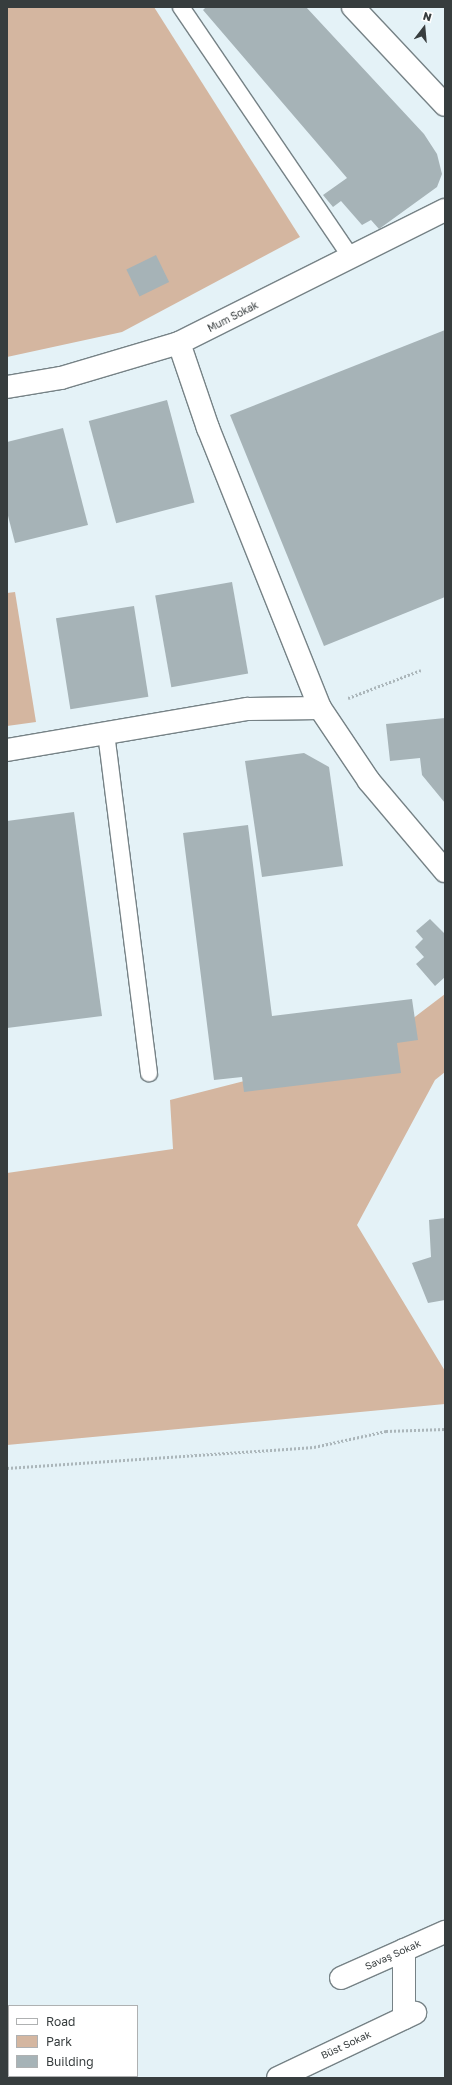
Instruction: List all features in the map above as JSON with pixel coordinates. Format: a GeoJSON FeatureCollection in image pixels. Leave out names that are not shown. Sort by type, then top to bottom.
{"type":"FeatureCollection","features":[{"type":"Feature","properties":{"kind":"street"},"geometry":{"type":"LineString","coordinates":[[353,7],[445,105]]}},
{"type":"Feature","properties":{"kind":"street","name":"Mum Sokak"},"geometry":{"type":"LineString","coordinates":[[7,387],[61,378],[179,344],[445,210]]}},
{"type":"Feature","properties":{"kind":"street"},"geometry":{"type":"LineString","coordinates":[[179,344],[208,428],[320,708],[369,781],[445,871]]}},
{"type":"Feature","properties":{"kind":"street"},"geometry":{"type":"LineString","coordinates":[[7,750],[248,708],[320,708]]}},
{"type":"Feature","properties":{"kind":"street","name":"Savaş Sokak"},"geometry":{"type":"LineString","coordinates":[[341,1978],[445,1932]]}},
{"type":"Feature","properties":{"kind":"street","name":"Büst Sokak"},"geometry":{"type":"LineString","coordinates":[[278,2078],[410,2015],[404,1950]]}},
{"type":"Feature","properties":{"kind":"lane"},"geometry":{"type":"LineString","coordinates":[[181,7],[351,257]]}},
{"type":"Feature","properties":{"kind":"lane"},"geometry":{"type":"LineString","coordinates":[[106,733],[149,1073]]}},
{"type":"Feature","properties":{"kind":"path"},"geometry":{"type":"LineString","coordinates":[[320,708],[421,670]]}},
{"type":"Feature","properties":{"kind":"path"},"geometry":{"type":"LineString","coordinates":[[7,1468],[314,1447],[386,1431],[445,1429]]}},
{"type":"Feature","properties":{"kind":"green space"},"geometry":{"type":"Polygon","coordinates":[[[7,7],[154,7],[300,237],[122,332],[7,357],[7,7]]]}},
{"type":"Feature","properties":{"kind":"green space"},"geometry":{"type":"Polygon","coordinates":[[[15,592],[36,722],[7,726],[7,593],[15,592]]]}},
{"type":"Feature","properties":{"kind":"green space"},"geometry":{"type":"Polygon","coordinates":[[[445,994],[445,1072],[435,1080],[357,1225],[445,1371],[445,1404],[7,1445],[7,1173],[173,1149],[170,1100],[374,1048],[445,994]]]}},
{"type":"Feature","properties":{"kind":"building"},"geometry":{"type":"Polygon","coordinates":[[[206,7],[306,7],[424,134],[437,154],[442,174],[437,187],[379,229],[371,220],[362,225],[341,201],[333,207],[323,195],[347,178],[203,10],[206,7]]]}},
{"type":"Feature","properties":{"kind":"building"},"geometry":{"type":"Polygon","coordinates":[[[156,255],[169,282],[139,296],[126,269],[156,255]]]}},
{"type":"Feature","properties":{"kind":"building"},"geometry":{"type":"Polygon","coordinates":[[[445,330],[445,597],[324,646],[230,415],[445,330]]]}},
{"type":"Feature","properties":{"kind":"building"},"geometry":{"type":"Polygon","coordinates":[[[167,400],[194,502],[116,523],[89,421],[167,400]]]}},
{"type":"Feature","properties":{"kind":"building"},"geometry":{"type":"Polygon","coordinates":[[[63,428],[88,525],[15,543],[7,512],[7,442],[63,428]]]}},
{"type":"Feature","properties":{"kind":"building"},"geometry":{"type":"Polygon","coordinates":[[[232,582],[248,674],[171,687],[155,596],[232,582]]]}},
{"type":"Feature","properties":{"kind":"building"},"geometry":{"type":"Polygon","coordinates":[[[134,606],[148,697],[70,709],[56,618],[134,606]]]}},
{"type":"Feature","properties":{"kind":"building"},"geometry":{"type":"Polygon","coordinates":[[[445,718],[445,803],[422,775],[420,758],[390,761],[386,724],[445,718]]]}},
{"type":"Feature","properties":{"kind":"building"},"geometry":{"type":"Polygon","coordinates":[[[304,753],[329,767],[343,866],[262,877],[245,761],[304,753]]]}},
{"type":"Feature","properties":{"kind":"building"},"geometry":{"type":"Polygon","coordinates":[[[74,812],[102,1016],[7,1028],[7,821],[74,812]]]}},
{"type":"Feature","properties":{"kind":"building"},"geometry":{"type":"Polygon","coordinates":[[[248,825],[272,1016],[412,999],[418,1040],[397,1043],[401,1073],[244,1092],[242,1077],[214,1080],[183,833],[248,825]]]}},
{"type":"Feature","properties":{"kind":"building"},"geometry":{"type":"Polygon","coordinates":[[[430,919],[445,934],[445,977],[435,986],[416,964],[424,957],[415,947],[423,939],[416,931],[430,919]]]}},
{"type":"Feature","properties":{"kind":"building"},"geometry":{"type":"Polygon","coordinates":[[[445,1218],[445,1300],[428,1303],[412,1263],[431,1257],[429,1220],[445,1218]]]}}]}
